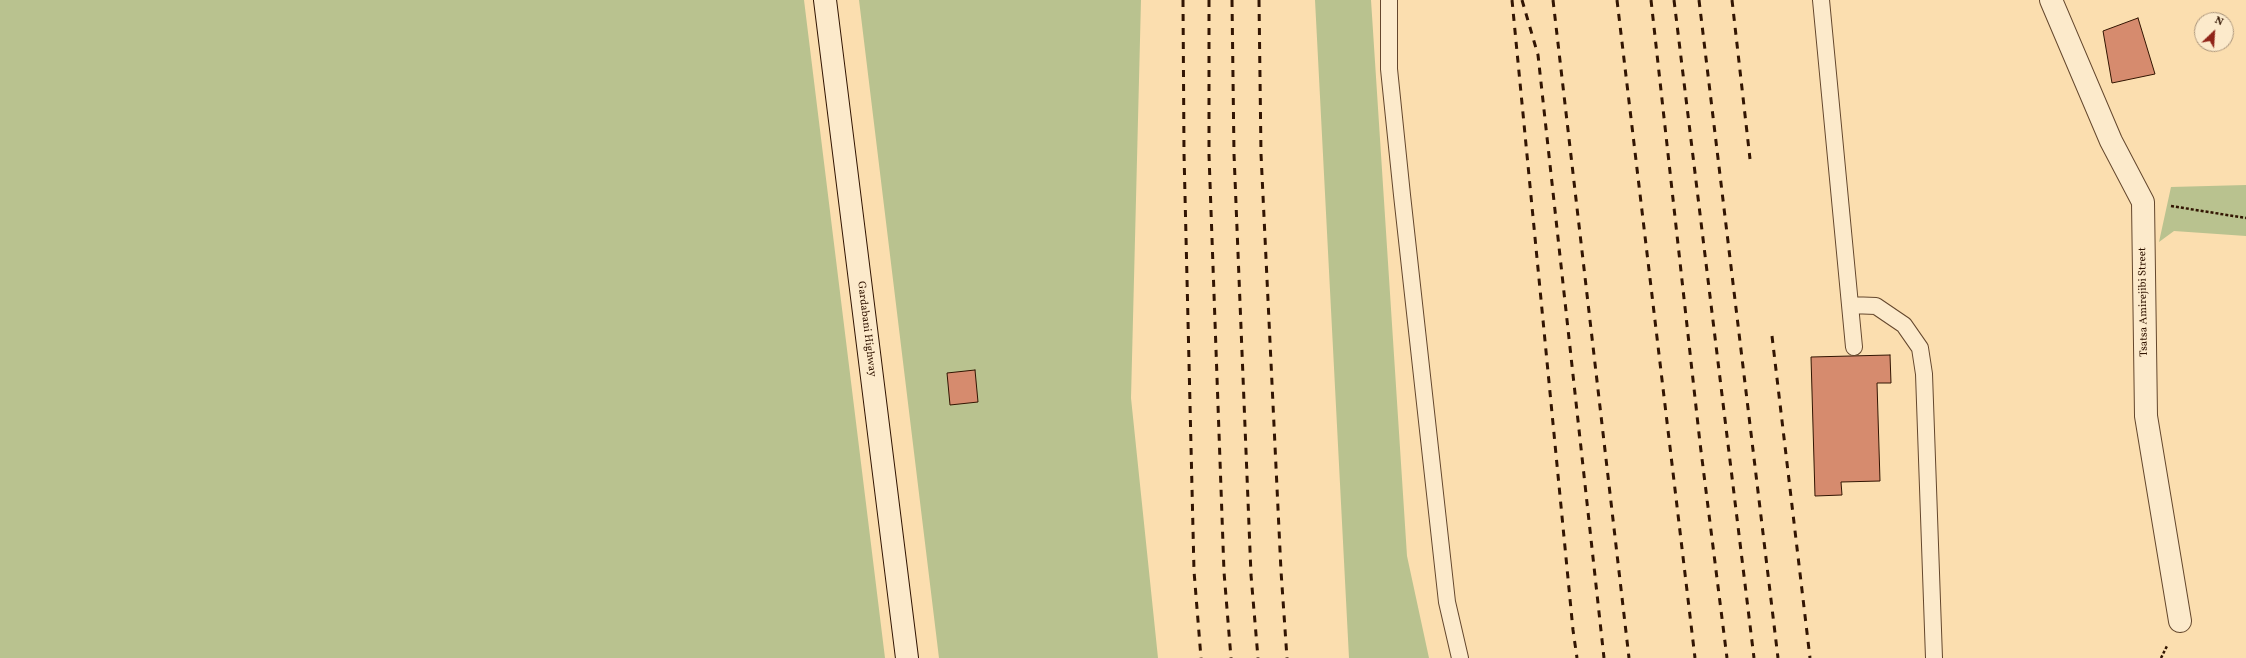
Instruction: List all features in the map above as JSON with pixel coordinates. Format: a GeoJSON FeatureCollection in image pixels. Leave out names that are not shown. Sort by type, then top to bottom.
{"type":"FeatureCollection","features":[{"type":"Feature","properties":{"kind":"main road","name":"Gardabani Highway"},"geometry":{"type":"LineString","coordinates":[[826,0],[907,658]]}},
{"type":"Feature","properties":{"kind":"main road","name":"Tsatsa Amirejibi Street"},"geometry":{"type":"LineString","coordinates":[[2051,0],[2111,141],[2143,202],[2146,416],[2180,621]]}},
{"type":"Feature","properties":{"kind":"lane"},"geometry":{"type":"LineString","coordinates":[[1389,0],[1389,69],[1401,187],[1447,602],[1460,658]]}},
{"type":"Feature","properties":{"kind":"lane"},"geometry":{"type":"LineString","coordinates":[[1821,0],[1854,348]]}},
{"type":"Feature","properties":{"kind":"lane"},"geometry":{"type":"LineString","coordinates":[[1850,305],[1876,306],[1904,325],[1920,348],[1924,374],[1934,658]]}},
{"type":"Feature","properties":{"kind":"path"},"geometry":{"type":"LineString","coordinates":[[2143,202],[2246,218]]}},
{"type":"Feature","properties":{"kind":"green space"},"geometry":{"type":"Polygon","coordinates":[[[0,0],[804,0],[885,658],[0,658],[0,0]]]}},
{"type":"Feature","properties":{"kind":"green space"},"geometry":{"type":"Polygon","coordinates":[[[859,0],[1141,0],[1131,398],[1158,658],[939,658],[859,0]]]}},
{"type":"Feature","properties":{"kind":"green space"},"geometry":{"type":"Polygon","coordinates":[[[1315,0],[1371,0],[1407,556],[1429,658],[1349,658],[1315,0]]]}},
{"type":"Feature","properties":{"kind":"green space"},"geometry":{"type":"Polygon","coordinates":[[[2246,185],[2246,236],[2174,231],[2159,242],[2171,187],[2246,185]]]}},
{"type":"Feature","properties":{"kind":"building"},"geometry":{"type":"Polygon","coordinates":[[[2138,18],[2155,74],[2112,83],[2103,31],[2138,18]]]}},
{"type":"Feature","properties":{"kind":"building"},"geometry":{"type":"Polygon","coordinates":[[[1890,355],[1891,383],[1877,383],[1880,481],[1841,482],[1842,495],[1815,496],[1811,357],[1890,355]]]}},
{"type":"Feature","properties":{"kind":"building"},"geometry":{"type":"Polygon","coordinates":[[[975,370],[978,402],[950,405],[947,373],[975,370]]]}},
{"type":"Feature","properties":{"kind":"railway"},"geometry":{"type":"LineString","coordinates":[[1183,0],[1184,153],[1194,571],[1201,658]]}},
{"type":"Feature","properties":{"kind":"railway"},"geometry":{"type":"LineString","coordinates":[[1209,0],[1209,155],[1224,572],[1231,658]]}},
{"type":"Feature","properties":{"kind":"railway"},"geometry":{"type":"LineString","coordinates":[[1232,0],[1234,154],[1251,575],[1258,658]]}},
{"type":"Feature","properties":{"kind":"railway"},"geometry":{"type":"LineString","coordinates":[[1259,0],[1261,154],[1281,571],[1287,658]]}},
{"type":"Feature","properties":{"kind":"railway"},"geometry":{"type":"LineString","coordinates":[[1512,0],[1573,630],[1577,658]]}},
{"type":"Feature","properties":{"kind":"railway"},"geometry":{"type":"LineString","coordinates":[[1522,0],[1538,55],[1604,658]]}},
{"type":"Feature","properties":{"kind":"railway"},"geometry":{"type":"LineString","coordinates":[[1553,0],[1629,658]]}},
{"type":"Feature","properties":{"kind":"railway"},"geometry":{"type":"LineString","coordinates":[[1617,0],[1695,658]]}},
{"type":"Feature","properties":{"kind":"railway"},"geometry":{"type":"LineString","coordinates":[[1651,0],[1700,443],[1727,658]]}},
{"type":"Feature","properties":{"kind":"railway"},"geometry":{"type":"LineString","coordinates":[[1674,0],[1754,658]]}},
{"type":"Feature","properties":{"kind":"railway"},"geometry":{"type":"LineString","coordinates":[[1699,0],[1778,658]]}},
{"type":"Feature","properties":{"kind":"railway"},"geometry":{"type":"LineString","coordinates":[[1732,0],[1750,159]]}},
{"type":"Feature","properties":{"kind":"railway"},"geometry":{"type":"LineString","coordinates":[[1772,336],[1810,658]]}}]}
